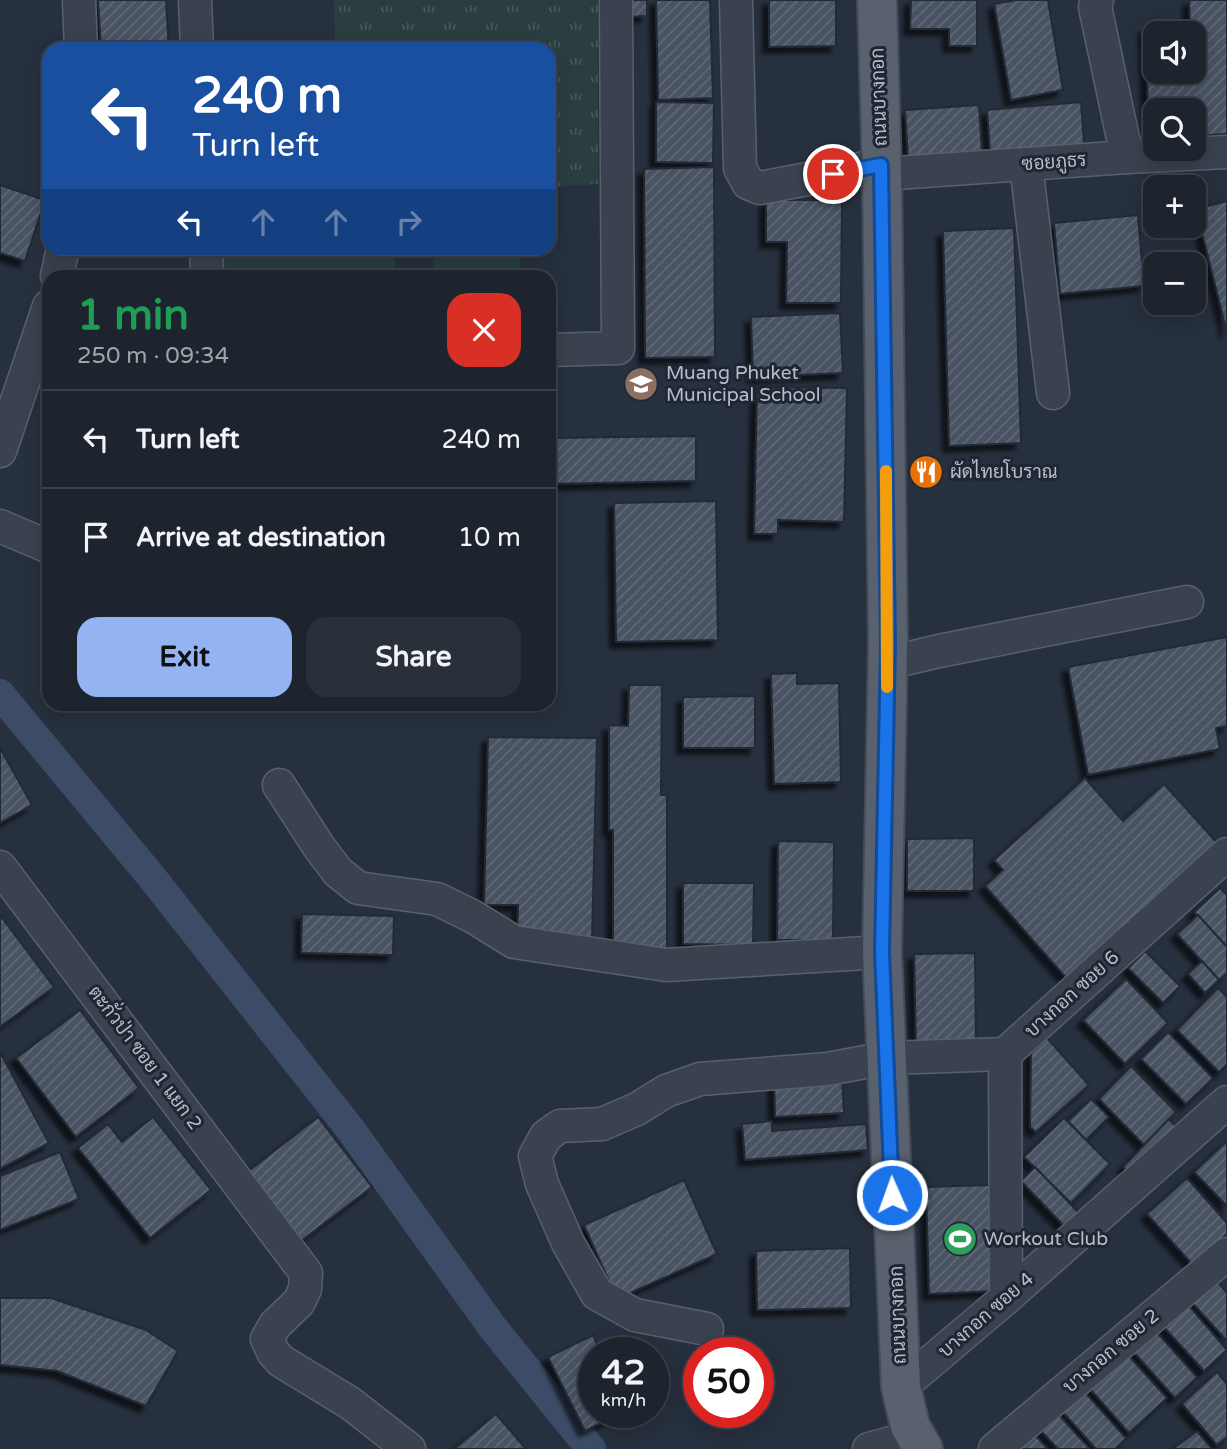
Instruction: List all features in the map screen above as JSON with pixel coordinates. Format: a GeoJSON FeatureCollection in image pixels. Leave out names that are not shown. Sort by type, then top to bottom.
{"type":"FeatureCollection","features":[{"type":"Feature","properties":{"kind":"main road","name":"ถนนบางกอก"},"geometry":{"type":"LineString","coordinates":[[877,0],[882,170],[888,663],[882,952],[901,1387],[910,1426],[920,1442]]}},
{"type":"Feature","properties":{"kind":"street"},"geometry":{"type":"LineString","coordinates":[[79,0],[80,42]]}},
{"type":"Feature","properties":{"kind":"street"},"geometry":{"type":"LineString","coordinates":[[195,0],[197,42]]}},
{"type":"Feature","properties":{"kind":"street"},"geometry":{"type":"LineString","coordinates":[[556,350],[618,348],[616,0]]}},
{"type":"Feature","properties":{"kind":"street","name":"ซอยภูธร"},"geometry":{"type":"LineString","coordinates":[[736,0],[740,168],[748,183],[760,188],[882,170],[1227,152]]}},
{"type":"Feature","properties":{"kind":"street"},"geometry":{"type":"LineString","coordinates":[[1097,0],[1095,7],[1127,157]]}},
{"type":"Feature","properties":{"kind":"street"},"geometry":{"type":"LineString","coordinates":[[1026,164],[1053,393]]}},
{"type":"Feature","properties":{"kind":"street"},"geometry":{"type":"LineString","coordinates":[[0,451],[42,327]]}},
{"type":"Feature","properties":{"kind":"street"},"geometry":{"type":"LineString","coordinates":[[0,526],[42,544]]}},
{"type":"Feature","properties":{"kind":"street"},"geometry":{"type":"LineString","coordinates":[[888,663],[1186,602]]}},
{"type":"Feature","properties":{"kind":"street"},"geometry":{"type":"LineString","coordinates":[[279,785],[338,872],[358,888],[437,899],[472,916],[514,943],[667,965],[882,952]]}},
{"type":"Feature","properties":{"kind":"street","name":"บางกอก ซอย 6"},"geometry":{"type":"LineString","coordinates":[[1005,1054],[1227,854]]}},
{"type":"Feature","properties":{"kind":"street","name":"ตะกั่วป่า ซอย 1 แยก 2"},"geometry":{"type":"LineString","coordinates":[[0,867],[306,1273],[305,1289],[299,1302],[275,1325],[267,1339],[273,1352],[281,1361],[350,1403],[409,1449]]}},
{"type":"Feature","properties":{"kind":"street"},"geometry":{"type":"LineString","coordinates":[[707,1329],[635,1315],[597,1294],[568,1243],[542,1184],[535,1156],[546,1136],[560,1126],[602,1124],[637,1109],[666,1091],[700,1079],[827,1069],[887,1058],[1005,1054],[1006,1298]]}},
{"type":"Feature","properties":{"kind":"street","name":"บางกอก ซอย 4"},"geometry":{"type":"LineString","coordinates":[[901,1387],[1006,1298],[1227,1102]]}},
{"type":"Feature","properties":{"kind":"street","name":"บางกอก ซอย 2"},"geometry":{"type":"LineString","coordinates":[[995,1449],[1227,1254]]}},
{"type":"Feature","properties":{"kind":"street"},"geometry":{"type":"LineString","coordinates":[[869,1449],[920,1442]]}},
{"type":"Feature","properties":{"kind":"green space"},"geometry":{"type":"Polygon","coordinates":[[[334,0],[598,0],[598,184],[556,187],[556,42],[335,42],[334,0]]]}},
{"type":"Feature","properties":{"kind":"green space"},"geometry":{"type":"Polygon","coordinates":[[[221,256],[394,256],[395,270],[222,270],[221,256]]]}},
{"type":"Feature","properties":{"kind":"green space"},"geometry":{"type":"Polygon","coordinates":[[[433,256],[520,256],[521,270],[434,270],[433,256]]]}},
{"type":"Feature","properties":{"kind":"building"},"geometry":{"type":"Polygon","coordinates":[[[98,0],[166,0],[169,42],[101,42],[98,0]]]}},
{"type":"Feature","properties":{"kind":"building"},"geometry":{"type":"Polygon","coordinates":[[[625,0],[647,0],[647,16],[626,17],[625,0]]]}},
{"type":"Feature","properties":{"kind":"building"},"geometry":{"type":"Polygon","coordinates":[[[656,0],[710,0],[713,98],[658,100],[656,0]]]}},
{"type":"Feature","properties":{"kind":"building"},"geometry":{"type":"Polygon","coordinates":[[[769,0],[836,0],[836,46],[769,47],[769,0]]]}},
{"type":"Feature","properties":{"kind":"building"},"geometry":{"type":"Polygon","coordinates":[[[911,0],[977,0],[977,46],[949,46],[949,29],[910,29],[911,0]]]}},
{"type":"Feature","properties":{"kind":"building"},"geometry":{"type":"Polygon","coordinates":[[[1016,0],[1048,0],[1063,90],[1011,100],[994,4],[1016,0]]]}},
{"type":"Feature","properties":{"kind":"building"},"geometry":{"type":"Polygon","coordinates":[[[1189,0],[1227,0],[1227,134],[1206,135],[1206,98],[1148,98],[1147,84],[1206,84],[1206,21],[1190,21],[1189,0]]]}},
{"type":"Feature","properties":{"kind":"building"},"geometry":{"type":"Polygon","coordinates":[[[656,102],[714,103],[713,163],[656,162],[656,102]]]}},
{"type":"Feature","properties":{"kind":"building"},"geometry":{"type":"Polygon","coordinates":[[[1081,102],[1085,156],[991,165],[987,110],[1081,102]]]}},
{"type":"Feature","properties":{"kind":"building"},"geometry":{"type":"Polygon","coordinates":[[[979,105],[982,152],[908,158],[905,110],[979,105]]]}},
{"type":"Feature","properties":{"kind":"building"},"geometry":{"type":"Polygon","coordinates":[[[714,167],[715,357],[645,358],[644,169],[714,167]]]}},
{"type":"Feature","properties":{"kind":"building"},"geometry":{"type":"Polygon","coordinates":[[[0,185],[42,199],[42,209],[25,261],[0,253],[0,185]]]}},
{"type":"Feature","properties":{"kind":"building"},"geometry":{"type":"Polygon","coordinates":[[[766,200],[842,200],[841,303],[786,303],[787,242],[766,242],[766,200]]]}},
{"type":"Feature","properties":{"kind":"building"},"geometry":{"type":"Polygon","coordinates":[[[1227,201],[1227,333],[1203,238],[1206,238],[1206,206],[1227,201]]]}},
{"type":"Feature","properties":{"kind":"building"},"geometry":{"type":"Polygon","coordinates":[[[1138,215],[1143,286],[1060,294],[1054,223],[1138,215]]]}},
{"type":"Feature","properties":{"kind":"building"},"geometry":{"type":"Polygon","coordinates":[[[1014,228],[1021,443],[949,446],[943,231],[1014,228]]]}},
{"type":"Feature","properties":{"kind":"building"},"geometry":{"type":"Polygon","coordinates":[[[840,313],[843,373],[753,377],[751,317],[840,313]]]}},
{"type":"Feature","properties":{"kind":"building"},"geometry":{"type":"Polygon","coordinates":[[[757,387],[847,388],[844,522],[778,520],[778,534],[754,534],[757,387]]]}},
{"type":"Feature","properties":{"kind":"building"},"geometry":{"type":"Polygon","coordinates":[[[696,436],[696,481],[556,484],[556,438],[696,436]]]}},
{"type":"Feature","properties":{"kind":"building"},"geometry":{"type":"Polygon","coordinates":[[[716,501],[718,640],[616,642],[614,503],[716,501]]]}},
{"type":"Feature","properties":{"kind":"building"},"geometry":{"type":"Polygon","coordinates":[[[1227,637],[1227,726],[1216,728],[1220,749],[1088,775],[1068,667],[1227,637]]]}},
{"type":"Feature","properties":{"kind":"building"},"geometry":{"type":"Polygon","coordinates":[[[797,673],[797,684],[839,683],[841,782],[774,784],[771,674],[797,673]]]}},
{"type":"Feature","properties":{"kind":"building"},"geometry":{"type":"Polygon","coordinates":[[[629,685],[662,685],[661,795],[667,795],[667,949],[613,949],[613,830],[609,830],[609,725],[628,726],[629,685]]]}},
{"type":"Feature","properties":{"kind":"building"},"geometry":{"type":"Polygon","coordinates":[[[755,696],[755,748],[683,748],[683,697],[755,696]]]}},
{"type":"Feature","properties":{"kind":"building"},"geometry":{"type":"Polygon","coordinates":[[[488,737],[597,738],[592,941],[517,940],[518,905],[484,905],[488,737]]]}},
{"type":"Feature","properties":{"kind":"building"},"geometry":{"type":"Polygon","coordinates":[[[0,748],[32,805],[0,823],[0,748]]]}},
{"type":"Feature","properties":{"kind":"building"},"geometry":{"type":"Polygon","coordinates":[[[1085,778],[1123,821],[1164,784],[1220,846],[1069,981],[985,886],[1003,870],[994,860],[1085,778]]]}},
{"type":"Feature","properties":{"kind":"building"},"geometry":{"type":"Polygon","coordinates":[[[974,838],[974,891],[907,891],[907,839],[974,838]]]}},
{"type":"Feature","properties":{"kind":"building"},"geometry":{"type":"Polygon","coordinates":[[[778,841],[834,842],[833,940],[777,940],[778,841]]]}},
{"type":"Feature","properties":{"kind":"building"},"geometry":{"type":"Polygon","coordinates":[[[683,883],[754,883],[753,945],[683,944],[683,883]]]}},
{"type":"Feature","properties":{"kind":"building"},"geometry":{"type":"Polygon","coordinates":[[[1220,888],[1227,895],[1227,947],[1194,912],[1220,888]]]}},
{"type":"Feature","properties":{"kind":"building"},"geometry":{"type":"Polygon","coordinates":[[[302,914],[394,916],[393,955],[301,953],[302,914]]]}},
{"type":"Feature","properties":{"kind":"building"},"geometry":{"type":"Polygon","coordinates":[[[0,915],[54,987],[0,1027],[0,915]]]}},
{"type":"Feature","properties":{"kind":"building"},"geometry":{"type":"Polygon","coordinates":[[[1198,915],[1227,947],[1227,973],[1219,980],[1177,934],[1198,915]]]}},
{"type":"Feature","properties":{"kind":"building"},"geometry":{"type":"Polygon","coordinates":[[[1145,951],[1180,986],[1163,1003],[1128,968],[1145,951]]]}},
{"type":"Feature","properties":{"kind":"building"},"geometry":{"type":"Polygon","coordinates":[[[975,953],[976,1048],[916,1050],[914,954],[975,953]]]}},
{"type":"Feature","properties":{"kind":"building"},"geometry":{"type":"Polygon","coordinates":[[[1202,961],[1219,980],[1205,993],[1188,974],[1202,961]]]}},
{"type":"Feature","properties":{"kind":"building"},"geometry":{"type":"Polygon","coordinates":[[[1126,979],[1168,1023],[1125,1064],[1083,1020],[1126,979]]]}},
{"type":"Feature","properties":{"kind":"building"},"geometry":{"type":"Polygon","coordinates":[[[1218,988],[1227,997],[1227,1064],[1219,1072],[1177,1030],[1218,988]]]}},
{"type":"Feature","properties":{"kind":"building"},"geometry":{"type":"Polygon","coordinates":[[[80,1010],[139,1088],[76,1137],[16,1058],[80,1010]]]}},
{"type":"Feature","properties":{"kind":"building"},"geometry":{"type":"Polygon","coordinates":[[[1168,1032],[1213,1078],[1186,1104],[1141,1059],[1168,1032]]]}},
{"type":"Feature","properties":{"kind":"building"},"geometry":{"type":"Polygon","coordinates":[[[1047,1038],[1089,1085],[1036,1132],[1030,1127],[1031,1053],[1047,1038]]]}},
{"type":"Feature","properties":{"kind":"building"},"geometry":{"type":"Polygon","coordinates":[[[0,1052],[49,1143],[0,1169],[0,1052]]]}},
{"type":"Feature","properties":{"kind":"building"},"geometry":{"type":"Polygon","coordinates":[[[1131,1066],[1176,1112],[1144,1145],[1099,1099],[1131,1066]]]}},
{"type":"Feature","properties":{"kind":"building"},"geometry":{"type":"Polygon","coordinates":[[[842,1078],[844,1113],[775,1117],[774,1082],[842,1078]]]}},
{"type":"Feature","properties":{"kind":"building"},"geometry":{"type":"Polygon","coordinates":[[[1091,1099],[1109,1117],[1086,1140],[1068,1121],[1091,1099]]]}},
{"type":"Feature","properties":{"kind":"building"},"geometry":{"type":"Polygon","coordinates":[[[153,1117],[211,1190],[150,1238],[78,1148],[108,1124],[122,1142],[153,1117]]]}},
{"type":"Feature","properties":{"kind":"building"},"geometry":{"type":"Polygon","coordinates":[[[318,1117],[372,1187],[292,1248],[238,1179],[318,1117]]]}},
{"type":"Feature","properties":{"kind":"building"},"geometry":{"type":"Polygon","coordinates":[[[1064,1118],[1110,1164],[1071,1203],[1024,1157],[1064,1118]]]}},
{"type":"Feature","properties":{"kind":"building"},"geometry":{"type":"Polygon","coordinates":[[[1169,1119],[1179,1130],[1133,1177],[1123,1167],[1169,1119]]]}},
{"type":"Feature","properties":{"kind":"building"},"geometry":{"type":"Polygon","coordinates":[[[772,1121],[772,1131],[866,1124],[868,1150],[745,1160],[742,1124],[772,1121]]]}},
{"type":"Feature","properties":{"kind":"building"},"geometry":{"type":"Polygon","coordinates":[[[1227,1141],[1227,1206],[1194,1172],[1227,1141]]]}},
{"type":"Feature","properties":{"kind":"building"},"geometry":{"type":"Polygon","coordinates":[[[60,1152],[79,1199],[0,1230],[0,1176],[60,1152]]]}},
{"type":"Feature","properties":{"kind":"building"},"geometry":{"type":"Polygon","coordinates":[[[1035,1167],[1079,1213],[1065,1227],[1021,1181],[1035,1167]]]}},
{"type":"Feature","properties":{"kind":"building"},"geometry":{"type":"Polygon","coordinates":[[[1187,1178],[1227,1223],[1227,1234],[1193,1265],[1147,1214],[1187,1178]]]}},
{"type":"Feature","properties":{"kind":"building"},"geometry":{"type":"Polygon","coordinates":[[[684,1180],[717,1254],[617,1299],[584,1225],[684,1180]]]}},
{"type":"Feature","properties":{"kind":"building","name":"Workout Club"},"geometry":{"type":"Polygon","coordinates":[[[991,1185],[994,1291],[929,1294],[926,1187],[991,1185]]]}},
{"type":"Feature","properties":{"kind":"building"},"geometry":{"type":"Polygon","coordinates":[[[850,1248],[851,1308],[757,1310],[756,1251],[850,1248]]]}},
{"type":"Feature","properties":{"kind":"building"},"geometry":{"type":"Polygon","coordinates":[[[1211,1274],[1227,1293],[1227,1341],[1187,1297],[1211,1274]]]}},
{"type":"Feature","properties":{"kind":"building"},"geometry":{"type":"Polygon","coordinates":[[[0,1298],[51,1298],[146,1330],[178,1351],[146,1406],[57,1371],[0,1365],[0,1298]]]}},
{"type":"Feature","properties":{"kind":"building"},"geometry":{"type":"Polygon","coordinates":[[[1185,1301],[1227,1350],[1204,1371],[1161,1324],[1185,1301]]]}},
{"type":"Feature","properties":{"kind":"building"},"geometry":{"type":"Polygon","coordinates":[[[1153,1328],[1197,1377],[1175,1398],[1130,1348],[1153,1328]]]}},
{"type":"Feature","properties":{"kind":"building"},"geometry":{"type":"Polygon","coordinates":[[[578,1342],[578,1417],[548,1357],[578,1342]]]}},
{"type":"Feature","properties":{"kind":"building"},"geometry":{"type":"Polygon","coordinates":[[[1129,1356],[1167,1398],[1129,1433],[1090,1389],[1129,1356]]]}},
{"type":"Feature","properties":{"kind":"building"},"geometry":{"type":"Polygon","coordinates":[[[1217,1372],[1227,1384],[1227,1437],[1217,1445],[1182,1404],[1217,1372]]]}},
{"type":"Feature","properties":{"kind":"building"},"geometry":{"type":"Polygon","coordinates":[[[1082,1389],[1126,1438],[1115,1449],[1096,1449],[1060,1409],[1082,1389]]]}},
{"type":"Feature","properties":{"kind":"building"},"geometry":{"type":"Polygon","coordinates":[[[496,1414],[526,1449],[454,1449],[496,1414]]]}},
{"type":"Feature","properties":{"kind":"building"},"geometry":{"type":"Polygon","coordinates":[[[1058,1414],[1090,1449],[1058,1449],[1040,1430],[1058,1414]]]}},
{"type":"Feature","properties":{"kind":"building"},"geometry":{"type":"Polygon","coordinates":[[[1197,1431],[1212,1449],[1173,1449],[1197,1431]]]}},
{"type":"Feature","properties":{"kind":"building"},"geometry":{"type":"Polygon","coordinates":[[[1034,1434],[1048,1449],[1018,1449],[1034,1434]]]}},
{"type":"Feature","properties":{"kind":"waterway"},"geometry":{"type":"LineString","coordinates":[[0,694],[154,880],[351,1130],[493,1328],[591,1449]]}},
{"type":"Feature","properties":{"kind":"slow traffic"},"geometry":{"type":"LineString","coordinates":[[886,471],[887,687]]}},
{"type":"Feature","properties":{"kind":"place","name":"Muang Phuket Municipal School"},"geometry":{"type":"Point","coordinates":[641,384]}},
{"type":"Feature","properties":{"kind":"place","name":"ผัดไทยโบราณ"},"geometry":{"type":"Point","coordinates":[926,472]}},
{"type":"Feature","properties":{"kind":"place","name":"Workout Club"},"geometry":{"type":"Point","coordinates":[960,1239]}},
{"type":"Feature","properties":{"kind":"route"},"geometry":{"type":"LineString","coordinates":[[833,174],[881,165],[888,644],[882,952],[892,1195]]}}]}
